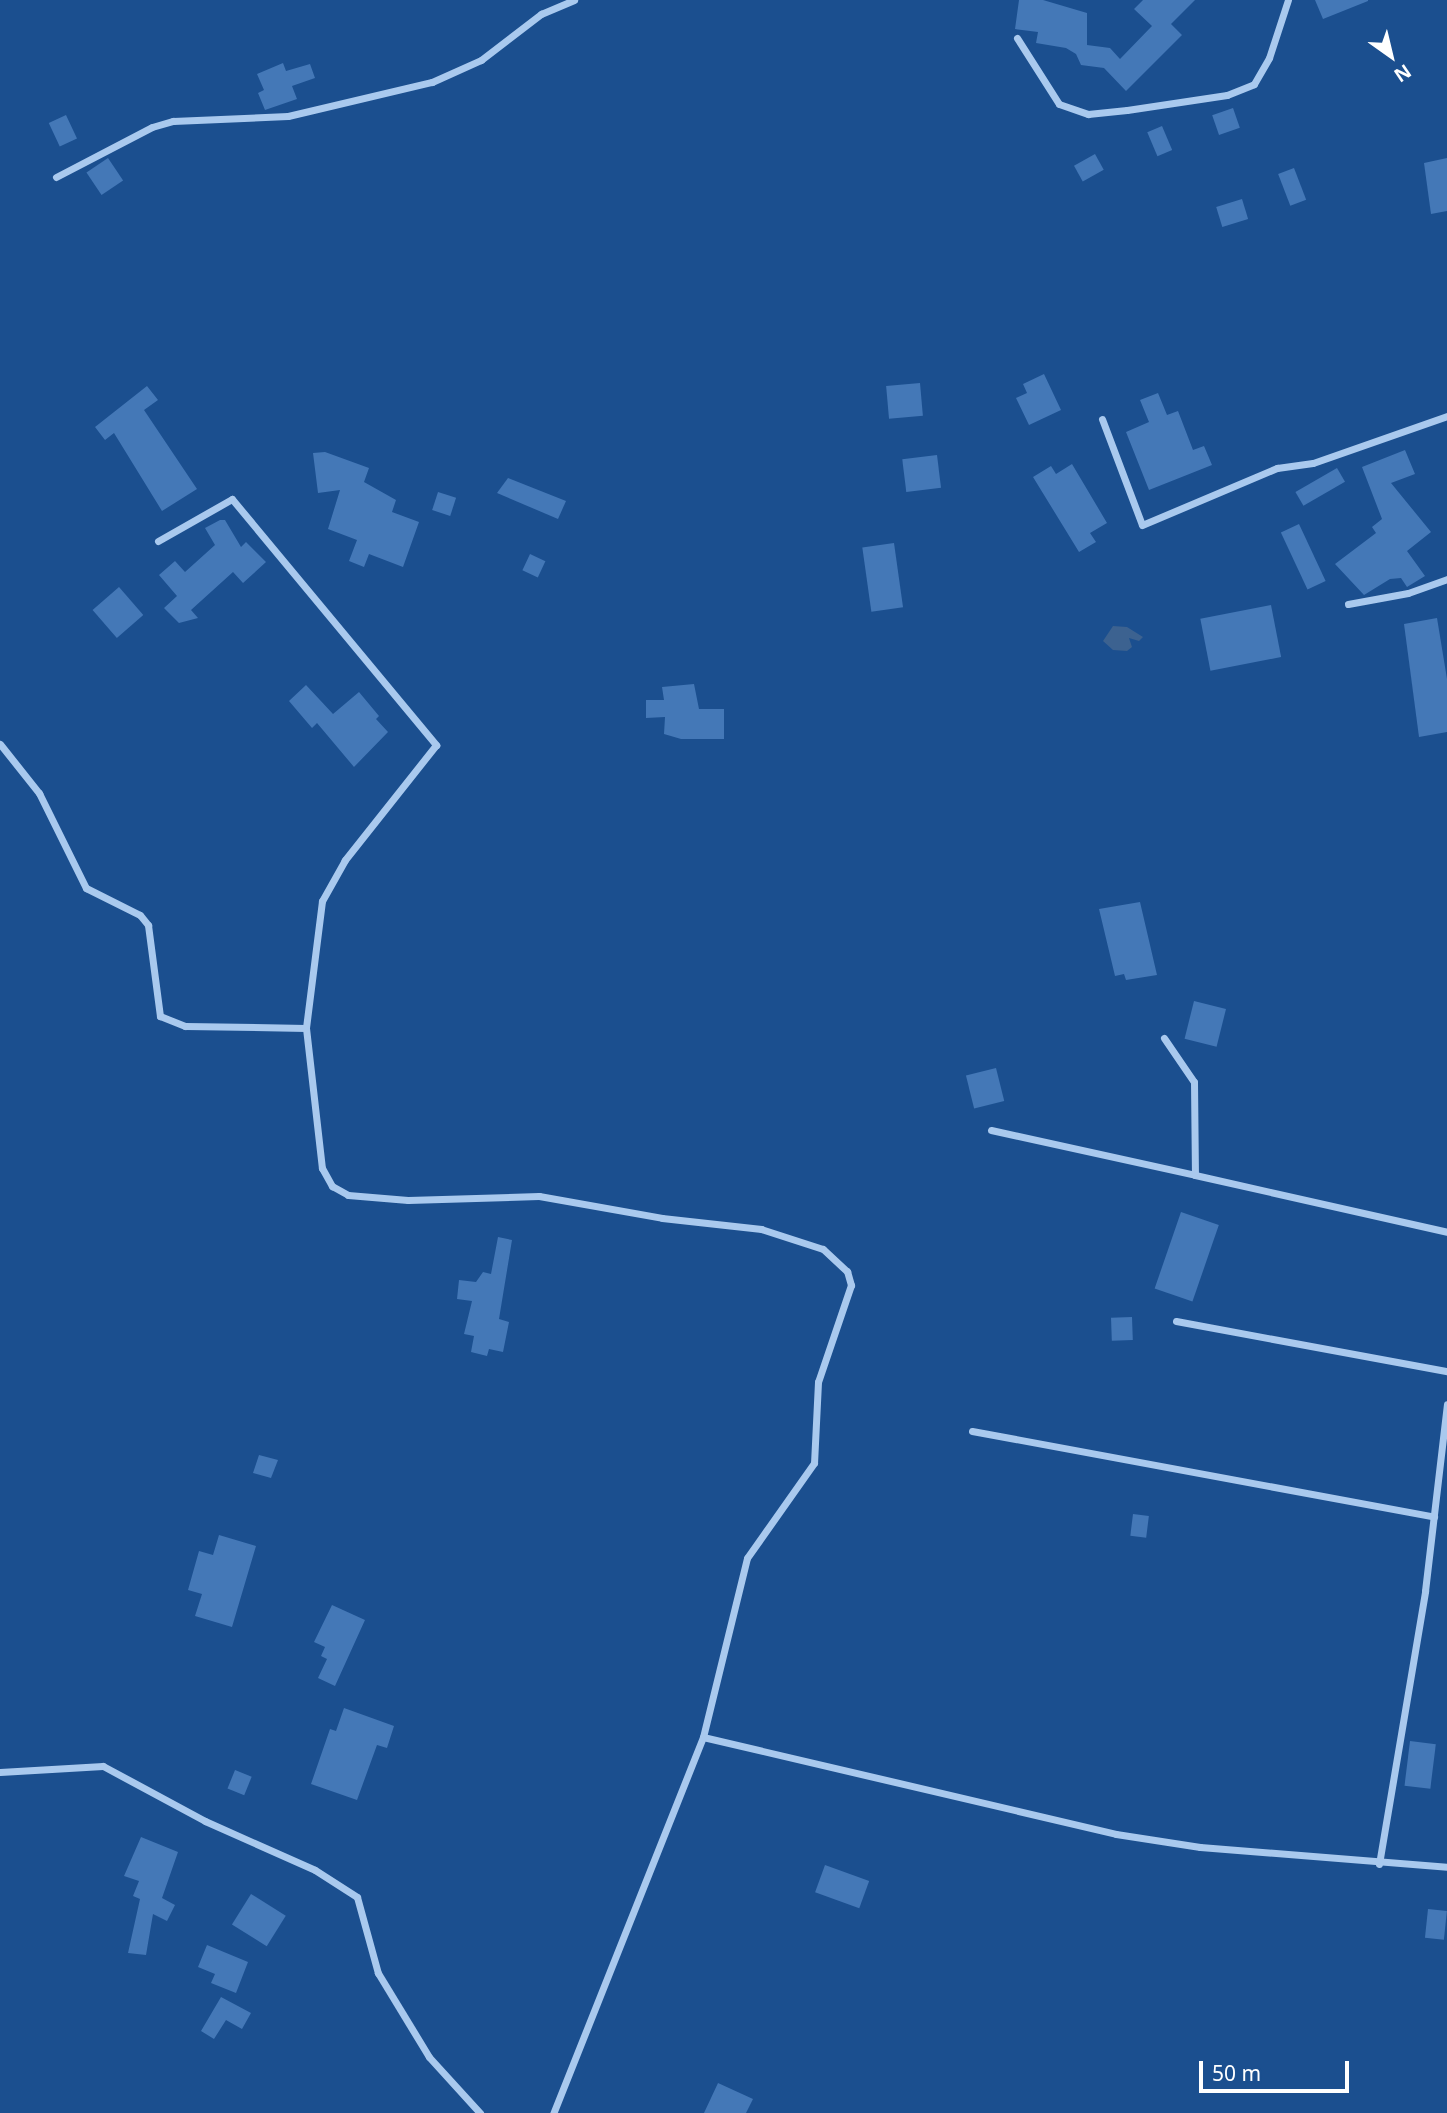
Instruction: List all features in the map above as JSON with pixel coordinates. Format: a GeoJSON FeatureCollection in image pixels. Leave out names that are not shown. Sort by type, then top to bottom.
{"type":"FeatureCollection","features":[{"type":"Feature","properties":{"kind":"street"},"geometry":{"type":"LineString","coordinates":[[56,177],[152,127],[173,121],[288,116],[432,82],[460,72],[541,14],[574,0]]}},
{"type":"Feature","properties":{"kind":"street"},"geometry":{"type":"LineString","coordinates":[[1017,38],[1059,104],[1088,114],[1128,110],[1227,96],[1254,83],[1264,72],[1288,0]]}},
{"type":"Feature","properties":{"kind":"street"},"geometry":{"type":"LineString","coordinates":[[1102,419],[1142,525],[1277,468],[1313,463],[1447,416]]}},
{"type":"Feature","properties":{"kind":"street"},"geometry":{"type":"LineString","coordinates":[[158,541],[232,499],[436,745],[345,860],[322,901],[306,1028],[322,1168],[332,1186],[348,1195],[408,1200],[539,1196],[662,1218],[761,1228],[823,1249],[847,1271],[849,1298],[818,1382],[814,1463],[747,1558],[702,1737],[553,2113]]}},
{"type":"Feature","properties":{"kind":"street"},"geometry":{"type":"LineString","coordinates":[[1348,604],[1408,593],[1447,579]]}},
{"type":"Feature","properties":{"kind":"street"},"geometry":{"type":"LineString","coordinates":[[0,744],[39,793],[86,888],[140,915],[148,925],[160,1016],[185,1027],[306,1028]]}},
{"type":"Feature","properties":{"kind":"street"},"geometry":{"type":"LineString","coordinates":[[1164,1038],[1194,1082],[1195,1175]]}},
{"type":"Feature","properties":{"kind":"street"},"geometry":{"type":"LineString","coordinates":[[990,1130],[1447,1232]]}},
{"type":"Feature","properties":{"kind":"street"},"geometry":{"type":"LineString","coordinates":[[1176,1321],[1447,1371]]}},
{"type":"Feature","properties":{"kind":"street"},"geometry":{"type":"LineString","coordinates":[[1379,1864],[1434,1517],[1447,1404]]}},
{"type":"Feature","properties":{"kind":"street"},"geometry":{"type":"LineString","coordinates":[[972,1431],[1434,1517]]}},
{"type":"Feature","properties":{"kind":"street"},"geometry":{"type":"LineString","coordinates":[[702,1737],[1116,1834],[1379,1864],[1447,1867]]}},
{"type":"Feature","properties":{"kind":"street"},"geometry":{"type":"LineString","coordinates":[[0,1772],[103,1766],[205,1821],[315,1870],[357,1896],[378,1973],[429,2057],[480,2113]]}},
{"type":"Feature","properties":{"kind":"water"},"geometry":{"type":"Polygon","coordinates":[[[1113,626],[1127,627],[1143,637],[1139,641],[1129,638],[1132,647],[1127,651],[1113,650],[1103,641],[1113,626]]]}},
{"type":"Feature","properties":{"kind":"building"},"geometry":{"type":"Polygon","coordinates":[[[1019,0],[1043,0],[1087,13],[1087,45],[1110,48],[1120,59],[1152,26],[1134,9],[1143,0],[1195,0],[1171,24],[1182,35],[1126,91],[1104,68],[1081,65],[1076,54],[1066,48],[1036,43],[1038,32],[1015,29],[1019,0]]]}},
{"type":"Feature","properties":{"kind":"building"},"geometry":{"type":"Polygon","coordinates":[[[1315,0],[1368,0],[1368,1],[1323,19],[1315,0]]]}},
{"type":"Feature","properties":{"kind":"building"},"geometry":{"type":"Polygon","coordinates":[[[283,63],[286,71],[310,64],[315,78],[292,86],[297,99],[265,110],[258,93],[264,90],[257,74],[283,63]]]}},
{"type":"Feature","properties":{"kind":"building"},"geometry":{"type":"Polygon","coordinates":[[[1233,108],[1240,128],[1219,135],[1212,115],[1233,108]]]}},
{"type":"Feature","properties":{"kind":"building"},"geometry":{"type":"Polygon","coordinates":[[[66,115],[77,139],[60,147],[49,123],[66,115]]]}},
{"type":"Feature","properties":{"kind":"building"},"geometry":{"type":"Polygon","coordinates":[[[1162,126],[1172,150],[1157,156],[1147,132],[1162,126]]]}},
{"type":"Feature","properties":{"kind":"building"},"geometry":{"type":"Polygon","coordinates":[[[1095,154],[1104,170],[1083,181],[1074,166],[1095,154]]]}},
{"type":"Feature","properties":{"kind":"building"},"geometry":{"type":"Polygon","coordinates":[[[108,158],[123,180],[102,195],[86,173],[108,158]]]}},
{"type":"Feature","properties":{"kind":"building"},"geometry":{"type":"Polygon","coordinates":[[[1447,158],[1447,211],[1431,214],[1424,163],[1447,158]]]}},
{"type":"Feature","properties":{"kind":"building"},"geometry":{"type":"Polygon","coordinates":[[[1294,168],[1306,200],[1290,206],[1278,174],[1294,168]]]}},
{"type":"Feature","properties":{"kind":"building"},"geometry":{"type":"Polygon","coordinates":[[[1242,199],[1248,219],[1222,227],[1216,207],[1242,199]]]}},
{"type":"Feature","properties":{"kind":"building"},"geometry":{"type":"Polygon","coordinates":[[[1044,374],[1061,410],[1029,425],[1016,398],[1027,393],[1023,384],[1044,374]]]}},
{"type":"Feature","properties":{"kind":"building"},"geometry":{"type":"Polygon","coordinates":[[[920,383],[923,416],[889,419],[886,386],[920,383]]]}},
{"type":"Feature","properties":{"kind":"building"},"geometry":{"type":"Polygon","coordinates":[[[147,386],[158,400],[144,410],[197,489],[162,511],[114,433],[105,440],[95,427],[147,386]]]}},
{"type":"Feature","properties":{"kind":"building"},"geometry":{"type":"Polygon","coordinates":[[[1158,393],[1167,415],[1178,411],[1193,450],[1204,446],[1212,465],[1149,490],[1126,432],[1149,422],[1140,400],[1158,393]]]}},
{"type":"Feature","properties":{"kind":"building"},"geometry":{"type":"Polygon","coordinates":[[[1405,450],[1415,474],[1391,483],[1431,532],[1407,551],[1425,576],[1407,587],[1401,578],[1390,579],[1364,595],[1335,564],[1376,533],[1372,527],[1382,519],[1362,467],[1405,450]]]}},
{"type":"Feature","properties":{"kind":"building"},"geometry":{"type":"Polygon","coordinates":[[[325,452],[369,468],[364,482],[396,500],[392,512],[419,522],[403,567],[369,554],[364,567],[349,561],[357,540],[328,529],[340,490],[318,493],[313,453],[325,452]]]}},
{"type":"Feature","properties":{"kind":"building"},"geometry":{"type":"Polygon","coordinates":[[[937,455],[941,488],[906,492],[902,459],[937,455]]]}},
{"type":"Feature","properties":{"kind":"building"},"geometry":{"type":"Polygon","coordinates":[[[1072,464],[1107,523],[1090,533],[1096,542],[1079,552],[1033,477],[1051,466],[1056,474],[1072,464]]]}},
{"type":"Feature","properties":{"kind":"building"},"geometry":{"type":"Polygon","coordinates":[[[1337,468],[1345,482],[1303,506],[1295,492],[1337,468]]]}},
{"type":"Feature","properties":{"kind":"building"},"geometry":{"type":"Polygon","coordinates":[[[508,478],[566,501],[558,519],[497,493],[508,478]]]}},
{"type":"Feature","properties":{"kind":"building"},"geometry":{"type":"Polygon","coordinates":[[[438,492],[456,498],[450,516],[432,510],[438,492]]]}},
{"type":"Feature","properties":{"kind":"building"},"geometry":{"type":"Polygon","coordinates":[[[225,520],[241,547],[246,542],[266,562],[243,583],[233,572],[191,610],[198,618],[179,623],[164,608],[177,596],[159,575],[175,561],[185,572],[215,545],[205,528],[225,520]]]}},
{"type":"Feature","properties":{"kind":"building"},"geometry":{"type":"Polygon","coordinates":[[[1299,524],[1326,581],[1307,590],[1281,532],[1299,524]]]}},
{"type":"Feature","properties":{"kind":"building"},"geometry":{"type":"Polygon","coordinates":[[[894,543],[903,607],[871,612],[862,547],[894,543]]]}},
{"type":"Feature","properties":{"kind":"building"},"geometry":{"type":"Polygon","coordinates":[[[530,554],[545,561],[538,577],[522,570],[530,554]]]}},
{"type":"Feature","properties":{"kind":"building"},"geometry":{"type":"Polygon","coordinates":[[[119,587],[143,615],[117,638],[93,610],[119,587]]]}},
{"type":"Feature","properties":{"kind":"building"},"geometry":{"type":"Polygon","coordinates":[[[1271,605],[1281,657],[1210,671],[1200,619],[1271,605]]]}},
{"type":"Feature","properties":{"kind":"building"},"geometry":{"type":"Polygon","coordinates":[[[1437,618],[1447,679],[1447,732],[1419,737],[1404,624],[1437,618]]]}},
{"type":"Feature","properties":{"kind":"building"},"geometry":{"type":"Polygon","coordinates":[[[694,684],[699,709],[724,709],[724,739],[681,739],[664,734],[665,717],[646,718],[646,700],[664,700],[662,687],[694,684]]]}},
{"type":"Feature","properties":{"kind":"building"},"geometry":{"type":"Polygon","coordinates":[[[306,685],[333,714],[359,692],[379,716],[376,719],[388,732],[354,767],[317,723],[312,728],[289,701],[306,685]]]}},
{"type":"Feature","properties":{"kind":"building"},"geometry":{"type":"Polygon","coordinates":[[[1140,902],[1157,975],[1126,980],[1124,974],[1115,976],[1099,909],[1140,902]]]}},
{"type":"Feature","properties":{"kind":"building"},"geometry":{"type":"Polygon","coordinates":[[[1194,1001],[1226,1009],[1217,1047],[1185,1039],[1194,1001]]]}},
{"type":"Feature","properties":{"kind":"building"},"geometry":{"type":"Polygon","coordinates":[[[996,1068],[1004,1101],[974,1108],[966,1075],[996,1068]]]}},
{"type":"Feature","properties":{"kind":"building"},"geometry":{"type":"Polygon","coordinates":[[[1181,1212],[1219,1225],[1192,1302],[1155,1289],[1181,1212]]]}},
{"type":"Feature","properties":{"kind":"building"},"geometry":{"type":"Polygon","coordinates":[[[498,1237],[512,1240],[499,1319],[509,1322],[503,1352],[489,1349],[487,1356],[471,1352],[474,1336],[464,1334],[472,1301],[457,1299],[459,1280],[476,1282],[483,1272],[491,1274],[498,1237]]]}},
{"type":"Feature","properties":{"kind":"building"},"geometry":{"type":"Polygon","coordinates":[[[1132,1317],[1133,1340],[1112,1341],[1111,1318],[1132,1317]]]}},
{"type":"Feature","properties":{"kind":"building"},"geometry":{"type":"Polygon","coordinates":[[[259,1455],[278,1460],[271,1478],[253,1473],[259,1455]]]}},
{"type":"Feature","properties":{"kind":"building"},"geometry":{"type":"Polygon","coordinates":[[[1133,1514],[1149,1516],[1146,1538],[1130,1536],[1133,1514]]]}},
{"type":"Feature","properties":{"kind":"building"},"geometry":{"type":"Polygon","coordinates":[[[219,1535],[256,1546],[232,1627],[195,1616],[202,1594],[188,1590],[199,1551],[213,1555],[219,1535]]]}},
{"type":"Feature","properties":{"kind":"building"},"geometry":{"type":"Polygon","coordinates":[[[332,1605],[365,1620],[335,1686],[318,1678],[327,1659],[321,1656],[325,1647],[314,1642],[332,1605]]]}},
{"type":"Feature","properties":{"kind":"building"},"geometry":{"type":"Polygon","coordinates":[[[344,1708],[394,1726],[387,1748],[377,1745],[357,1800],[311,1784],[330,1729],[336,1731],[344,1708]]]}},
{"type":"Feature","properties":{"kind":"building"},"geometry":{"type":"Polygon","coordinates":[[[1410,1741],[1436,1744],[1430,1789],[1405,1786],[1410,1741]]]}},
{"type":"Feature","properties":{"kind":"building"},"geometry":{"type":"Polygon","coordinates":[[[235,1770],[252,1777],[244,1795],[228,1789],[235,1770]]]}},
{"type":"Feature","properties":{"kind":"building"},"geometry":{"type":"Polygon","coordinates":[[[141,1837],[178,1852],[162,1898],[175,1905],[167,1921],[153,1914],[146,1955],[128,1953],[140,1899],[133,1896],[139,1881],[124,1876],[141,1837]]]}},
{"type":"Feature","properties":{"kind":"building"},"geometry":{"type":"Polygon","coordinates":[[[825,1865],[869,1881],[859,1908],[815,1892],[825,1865]]]}},
{"type":"Feature","properties":{"kind":"building"},"geometry":{"type":"Polygon","coordinates":[[[251,1894],[286,1916],[267,1946],[232,1925],[251,1894]]]}},
{"type":"Feature","properties":{"kind":"building"},"geometry":{"type":"Polygon","coordinates":[[[1428,1909],[1447,1911],[1444,1940],[1425,1938],[1428,1909]]]}},
{"type":"Feature","properties":{"kind":"building"},"geometry":{"type":"Polygon","coordinates":[[[207,1945],[248,1962],[236,1993],[211,1983],[215,1974],[198,1967],[207,1945]]]}},
{"type":"Feature","properties":{"kind":"building"},"geometry":{"type":"Polygon","coordinates":[[[221,1997],[251,2013],[242,2029],[226,2020],[214,2039],[201,2031],[221,1997]]]}},
{"type":"Feature","properties":{"kind":"building"},"geometry":{"type":"Polygon","coordinates":[[[718,2083],[753,2099],[746,2113],[704,2113],[718,2083]]]}}]}
